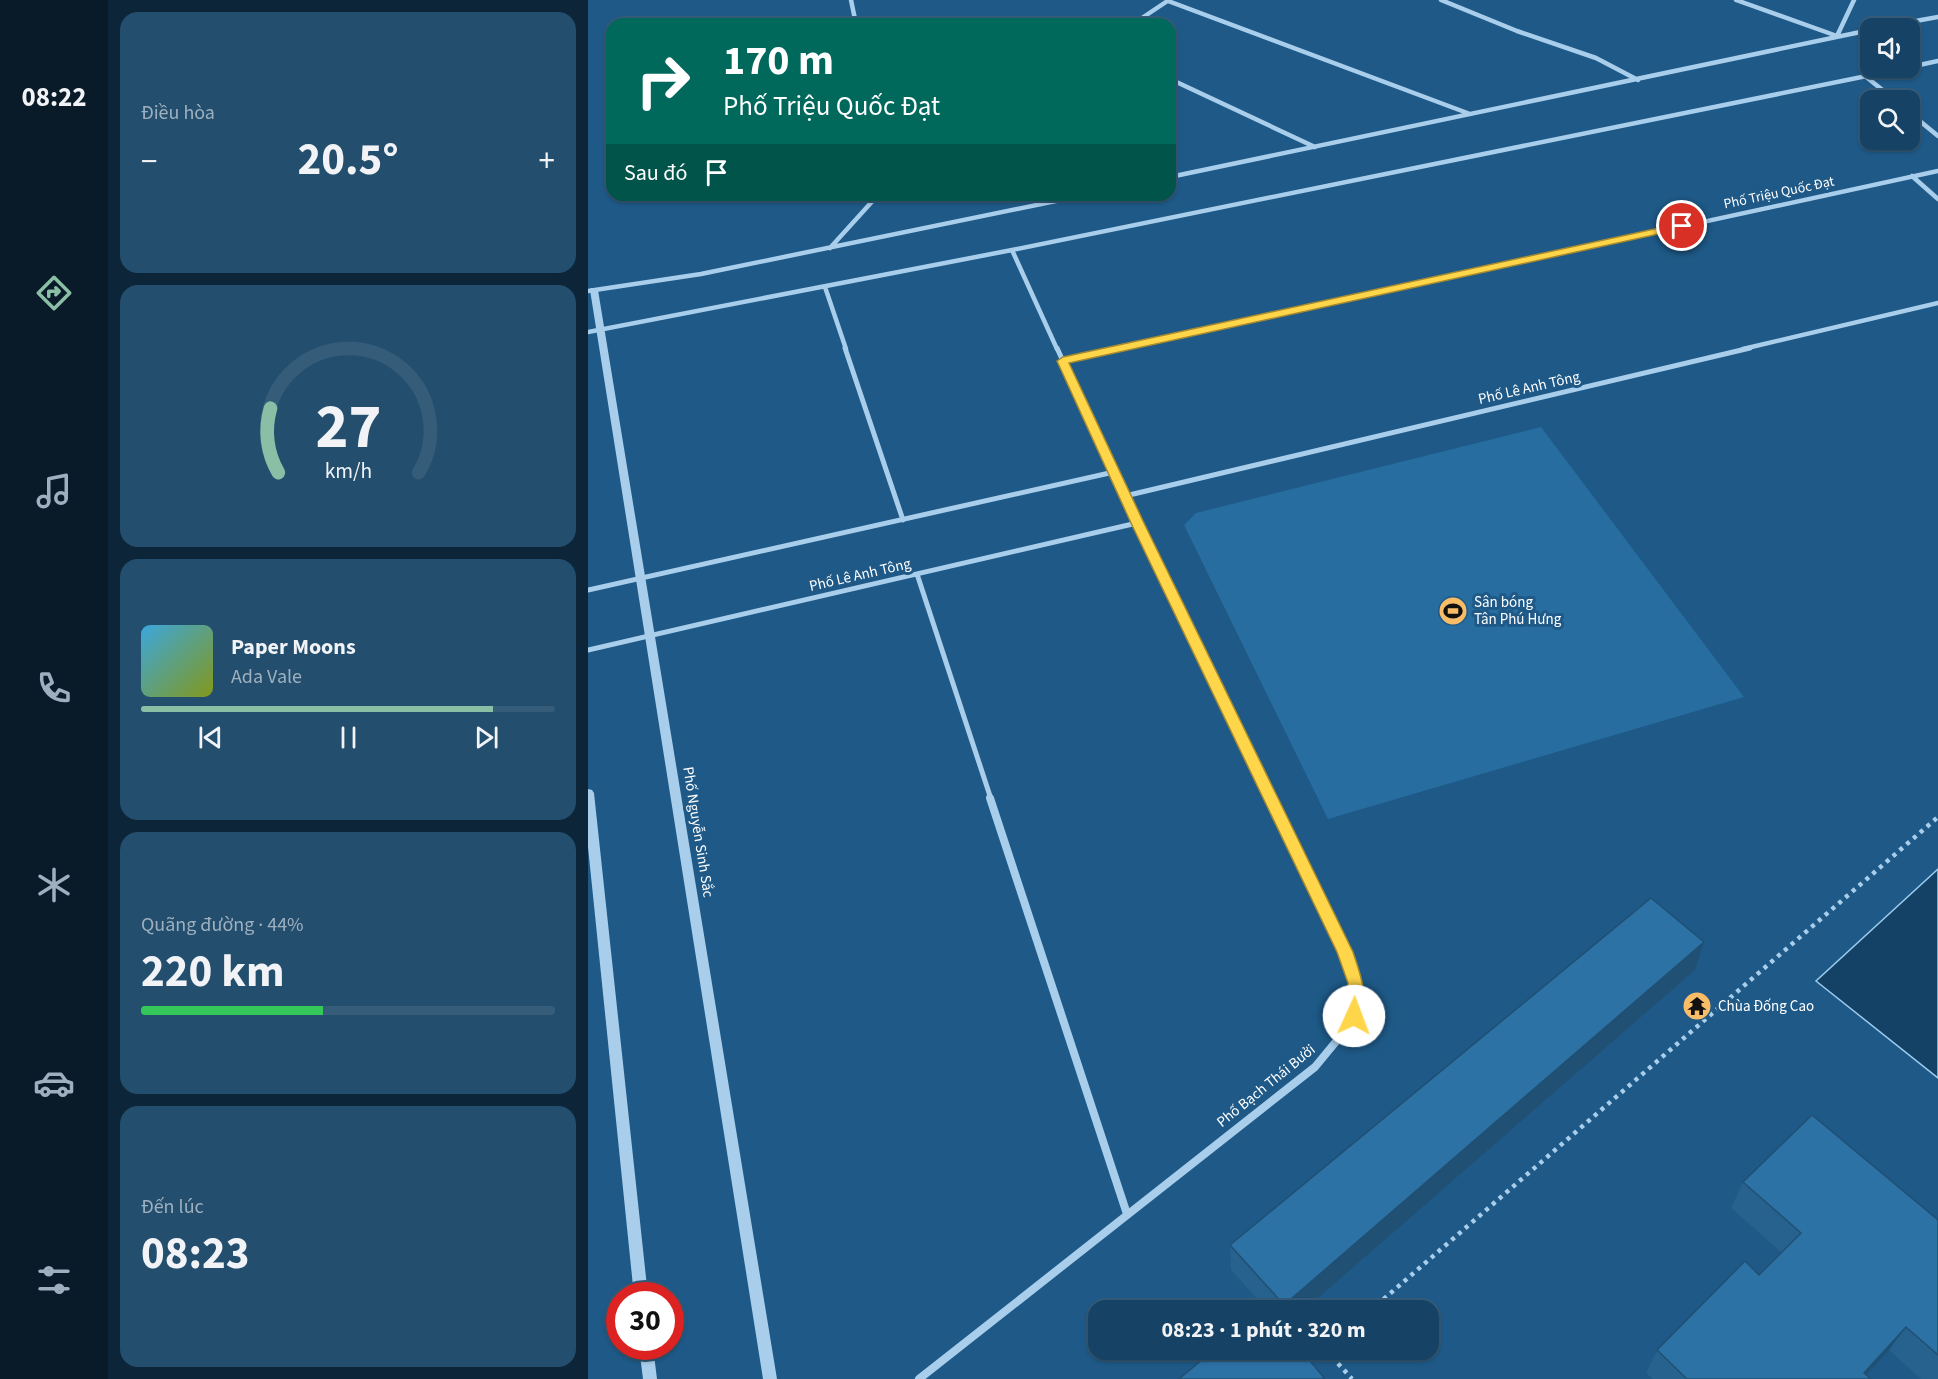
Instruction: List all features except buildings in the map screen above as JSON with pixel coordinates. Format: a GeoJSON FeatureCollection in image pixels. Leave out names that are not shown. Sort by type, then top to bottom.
{"type":"FeatureCollection","features":[{"type":"Feature","properties":{"kind":"street"},"geometry":{"type":"LineString","coordinates":[[851,0],[855,18]]}},
{"type":"Feature","properties":{"kind":"street"},"geometry":{"type":"LineString","coordinates":[[1441,0],[1516,32],[1596,58],[1638,80]]}},
{"type":"Feature","properties":{"kind":"street"},"geometry":{"type":"LineString","coordinates":[[1736,0],[1837,36]]}},
{"type":"Feature","properties":{"kind":"street"},"geometry":{"type":"LineString","coordinates":[[1837,36],[1854,0]]}},
{"type":"Feature","properties":{"kind":"street"},"geometry":{"type":"LineString","coordinates":[[1142,18],[1168,1],[1470,115]]}},
{"type":"Feature","properties":{"kind":"street"},"geometry":{"type":"LineString","coordinates":[[1920,20],[1938,17]]}},
{"type":"Feature","properties":{"kind":"street"},"geometry":{"type":"LineString","coordinates":[[1176,176],[1860,32]]}},
{"type":"Feature","properties":{"kind":"street"},"geometry":{"type":"LineString","coordinates":[[1920,65],[1938,61]]}},
{"type":"Feature","properties":{"kind":"street"},"geometry":{"type":"LineString","coordinates":[[588,332],[1012,250],[1860,77]]}},
{"type":"Feature","properties":{"kind":"street"},"geometry":{"type":"LineString","coordinates":[[1868,78],[1882,90]]}},
{"type":"Feature","properties":{"kind":"street"},"geometry":{"type":"LineString","coordinates":[[1176,82],[1316,147]]}},
{"type":"Feature","properties":{"kind":"street"},"geometry":{"type":"LineString","coordinates":[[1920,121],[1938,136]]}},
{"type":"Feature","properties":{"kind":"street","name":"Phố Triệu Quốc Đạt"},"geometry":{"type":"LineString","coordinates":[[1063,361],[1938,171]]}},
{"type":"Feature","properties":{"kind":"street"},"geometry":{"type":"LineString","coordinates":[[1912,176],[1938,199]]}},
{"type":"Feature","properties":{"kind":"street"},"geometry":{"type":"LineString","coordinates":[[830,248],[873,201]]}},
{"type":"Feature","properties":{"kind":"street"},"geometry":{"type":"LineString","coordinates":[[591,290],[701,274],[1056,201]]}},
{"type":"Feature","properties":{"kind":"street","name":"Phố Bạch Thái Bưởi"},"geometry":{"type":"LineString","coordinates":[[919,1379],[1315,1067],[1341,1041],[1354,1016],[1356,983],[1345,952],[1137,523],[1012,250]]}},
{"type":"Feature","properties":{"kind":"street"},"geometry":{"type":"LineString","coordinates":[[825,287],[903,520]]}},
{"type":"Feature","properties":{"kind":"street","name":"Phố Nguyễn Sinh Sắc"},"geometry":{"type":"LineString","coordinates":[[591,290],[600,330],[770,1379]]}},
{"type":"Feature","properties":{"kind":"street","name":"Phố Lê Anh Tông"},"geometry":{"type":"LineString","coordinates":[[1125,496],[1938,303]]}},
{"type":"Feature","properties":{"kind":"street"},"geometry":{"type":"LineString","coordinates":[[588,590],[1114,472]]}},
{"type":"Feature","properties":{"kind":"street","name":"Phố Lê Anh Tông"},"geometry":{"type":"LineString","coordinates":[[588,650],[1137,523]]}},
{"type":"Feature","properties":{"kind":"street"},"geometry":{"type":"LineString","coordinates":[[917,574],[1127,1214]]}},
{"type":"Feature","properties":{"kind":"street"},"geometry":{"type":"LineString","coordinates":[[588,793],[640,1282]]}},
{"type":"Feature","properties":{"kind":"street"},"geometry":{"type":"LineString","coordinates":[[648,1360],[650,1379]]}},
{"type":"Feature","properties":{"kind":"path"},"geometry":{"type":"LineString","coordinates":[[1383,1300],[1938,817]]}},
{"type":"Feature","properties":{"kind":"path"},"geometry":{"type":"LineString","coordinates":[[1335,1360],[1352,1379]]}},
{"type":"Feature","properties":{"kind":"shaded area","name":"Sân bóng Tân Phú Hưng"},"geometry":{"type":"Polygon","coordinates":[[[1541,427],[1744,697],[1328,819],[1184,525],[1196,513],[1541,427]]]}},
{"type":"Feature","properties":{"kind":"shaded area"},"geometry":{"type":"Polygon","coordinates":[[[1938,869],[1938,1078],[1816,981],[1938,869]]]}},
{"type":"Feature","properties":{"kind":"place","name":"Sân bóng Tân Phú Hưng"},"geometry":{"type":"Point","coordinates":[1453,611]}},
{"type":"Feature","properties":{"kind":"place","name":"Chùa Đống Cao"},"geometry":{"type":"Point","coordinates":[1697,1006]}},
{"type":"Feature","properties":{"kind":"route"},"geometry":{"type":"LineString","coordinates":[[1354,1016],[1356,983],[1345,952],[1137,523],[1063,361],[1682,226]]}}]}
